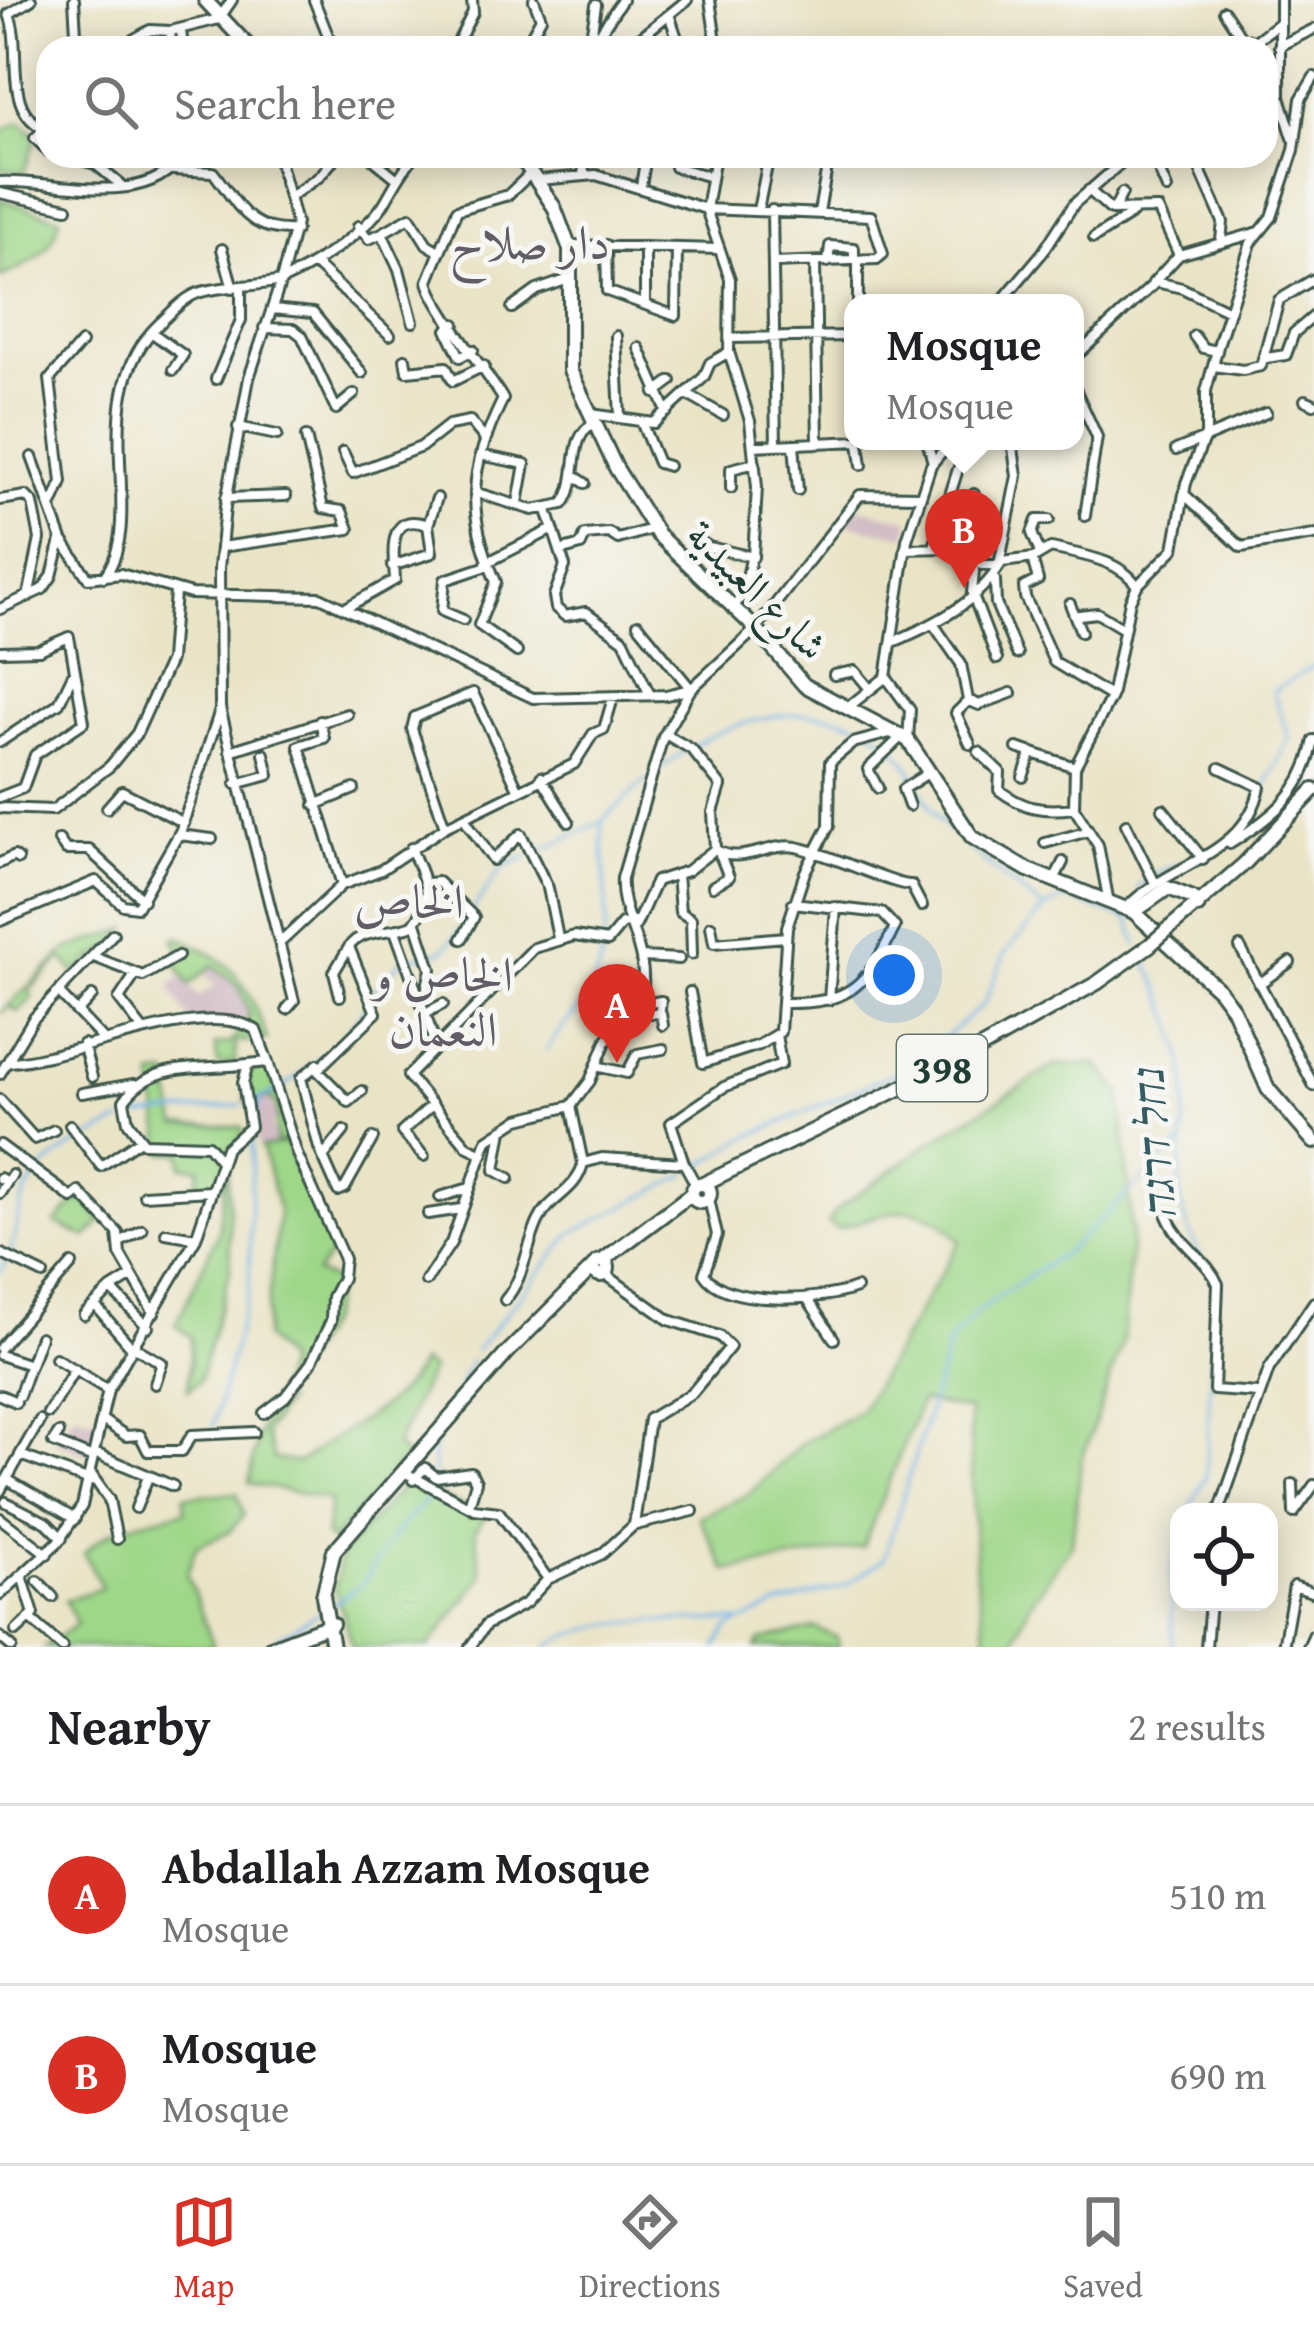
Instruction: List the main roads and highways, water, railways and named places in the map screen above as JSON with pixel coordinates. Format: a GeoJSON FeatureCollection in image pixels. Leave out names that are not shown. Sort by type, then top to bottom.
{"type":"FeatureCollection","features":[{"type":"Feature","properties":{"kind":"main road"},"geometry":{"type":"LineString","coordinates":[[206,0],[240,36]]}},
{"type":"Feature","properties":{"kind":"main road","name":"شارع العبيدية"},"geometry":{"type":"LineString","coordinates":[[530,168],[569,245],[567,355],[593,418],[653,528],[756,629],[804,685],[902,736],[972,837],[1053,882],[1130,910]]}},
{"type":"Feature","properties":{"kind":"main road","name":"398"},"geometry":{"type":"LineString","coordinates":[[325,1633],[325,1580],[334,1551],[409,1476],[492,1373],[558,1304],[673,1211],[726,1177],[958,1060],[1097,982],[1198,906],[1314,790]]}},
{"type":"Feature","properties":{"kind":"main road"},"geometry":{"type":"LineString","coordinates":[[1198,906],[1193,898],[1168,888],[1130,910],[1228,1000],[1258,1073],[1314,1142]]}},
{"type":"Feature","properties":{"kind":"main road"},"geometry":{"type":"LineString","coordinates":[[271,1647],[325,1633],[325,1580]]}},
{"type":"Feature","properties":{"kind":"waterway","name":"נחל דרגה"},"geometry":{"type":"LineString","coordinates":[[1247,825],[1289,738],[1273,691],[1314,666]]}},
{"type":"Feature","properties":{"kind":"waterway"},"geometry":{"type":"LineString","coordinates":[[693,746],[745,723],[774,717],[804,714],[860,725],[884,739],[905,761],[944,825],[1044,909]]}},
{"type":"Feature","properties":{"kind":"waterway"},"geometry":{"type":"LineString","coordinates":[[658,770],[685,751]]}},
{"type":"Feature","properties":{"kind":"waterway"},"geometry":{"type":"LineString","coordinates":[[536,853],[602,821],[646,780]]}},
{"type":"Feature","properties":{"kind":"waterway"},"geometry":{"type":"LineString","coordinates":[[546,1050],[585,998],[603,951],[602,824]]}},
{"type":"Feature","properties":{"kind":"waterway"},"geometry":{"type":"LineString","coordinates":[[472,911],[502,867],[527,857]]}},
{"type":"Feature","properties":{"kind":"waterway","name":"נחל דרגה"},"geometry":{"type":"LineString","coordinates":[[1155,874],[1189,860]]}},
{"type":"Feature","properties":{"kind":"waterway","name":"נחל דרגה"},"geometry":{"type":"LineString","coordinates":[[1138,888],[1150,878]]}},
{"type":"Feature","properties":{"kind":"waterway"},"geometry":{"type":"LineString","coordinates":[[693,1171],[743,1139],[913,1065],[984,1004],[1005,953],[1044,909],[1065,898],[1126,918]]}},
{"type":"Feature","properties":{"kind":"waterway","name":"נחל דרגה"},"geometry":{"type":"LineString","coordinates":[[1128,916],[1137,945]]}},
{"type":"Feature","properties":{"kind":"waterway"},"geometry":{"type":"LineString","coordinates":[[410,958],[442,951],[465,925]]}},
{"type":"Feature","properties":{"kind":"waterway","name":"נחל דרגה"},"geometry":{"type":"LineString","coordinates":[[1142,954],[1165,1001],[1182,1055],[1186,1089],[1180,1190],[1200,1255]]}},
{"type":"Feature","properties":{"kind":"waterway"},"geometry":{"type":"LineString","coordinates":[[372,993],[401,961]]}},
{"type":"Feature","properties":{"kind":"waterway"},"geometry":{"type":"LineString","coordinates":[[250,1102],[282,1087],[317,1061],[348,1031],[368,1002]]}},
{"type":"Feature","properties":{"kind":"waterway"},"geometry":{"type":"LineString","coordinates":[[213,1426],[249,1291],[252,1133],[260,1099]]}},
{"type":"Feature","properties":{"kind":"waterway"},"geometry":{"type":"LineString","coordinates":[[132,1117],[241,1105]]}},
{"type":"Feature","properties":{"kind":"waterway"},"geometry":{"type":"LineString","coordinates":[[0,1272],[34,1180],[68,1149],[123,1121]]}},
{"type":"Feature","properties":{"kind":"waterway"},"geometry":{"type":"LineString","coordinates":[[716,1647],[728,1628],[778,1605],[846,1585],[884,1559],[950,1341],[978,1311],[1068,1250],[1180,1144]]}},
{"type":"Feature","properties":{"kind":"waterway"},"geometry":{"type":"LineString","coordinates":[[476,1350],[572,1233],[686,1175]]}},
{"type":"Feature","properties":{"kind":"waterway","name":"נחל דרגה"},"geometry":{"type":"LineString","coordinates":[[1193,1503],[1206,1477],[1213,1321]]}},
{"type":"Feature","properties":{"kind":"waterway"},"geometry":{"type":"LineString","coordinates":[[449,1409],[471,1361]]}},
{"type":"Feature","properties":{"kind":"waterway"},"geometry":{"type":"LineString","coordinates":[[332,1605],[362,1584],[396,1532],[436,1489],[432,1450],[436,1443]]}},
{"type":"Feature","properties":{"kind":"waterway","name":"נחל דרגה"},"geometry":{"type":"LineString","coordinates":[[1172,1611],[1173,1647]]}},
{"type":"Feature","properties":{"kind":"waterway"},"geometry":{"type":"LineString","coordinates":[[277,1638],[320,1612]]}},
{"type":"Feature","properties":{"kind":"waterway"},"geometry":{"type":"LineString","coordinates":[[548,1647],[567,1636],[614,1624],[739,1621]]}},
{"type":"Feature","properties":{"kind":"place","name":"Mosque"},"geometry":{"type":"Point","coordinates":[964,588]}},
{"type":"Feature","properties":{"kind":"place","name":"Abdallah Azzam Mosque"},"geometry":{"type":"Point","coordinates":[617,1063]}},
{"type":"Feature","properties":{"kind":"district","name":"دار صلاح"},"geometry":{"type":"Point","coordinates":[530,241]}},
{"type":"Feature","properties":{"kind":"district","name":"الخاص"},"geometry":{"type":"Point","coordinates":[409,900]}},
{"type":"Feature","properties":{"kind":"district","name":"الخاص و النعمان"},"geometry":{"type":"Point","coordinates":[443,1000]}}]}
